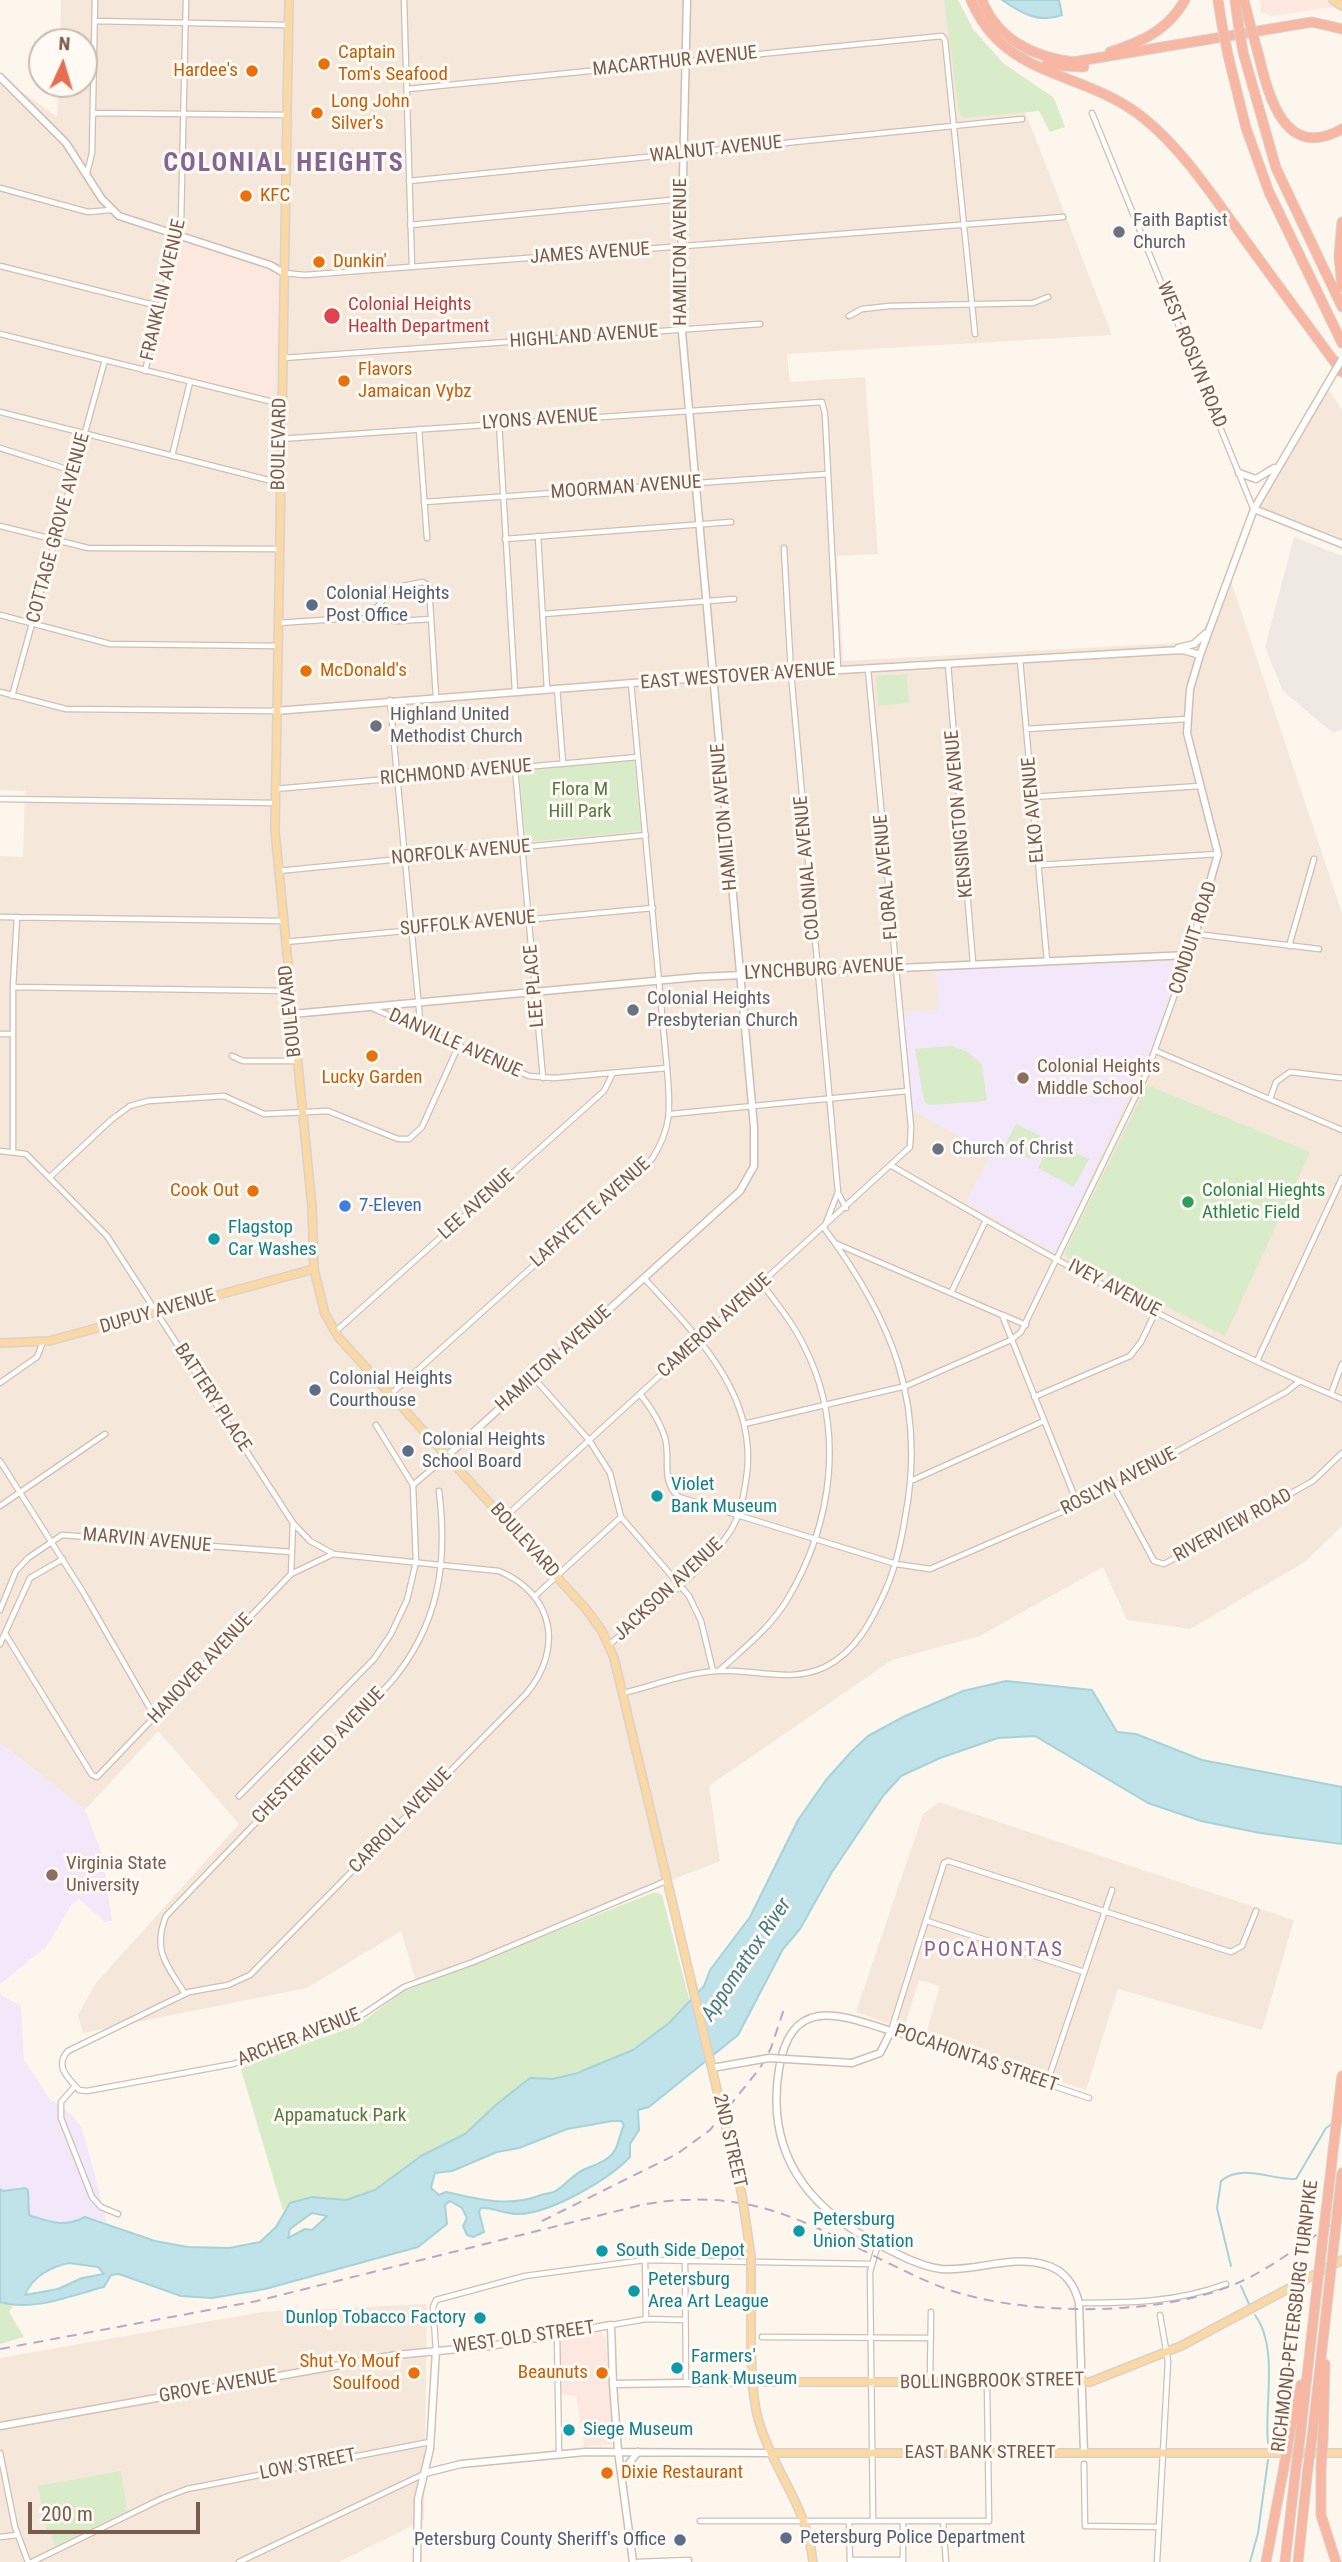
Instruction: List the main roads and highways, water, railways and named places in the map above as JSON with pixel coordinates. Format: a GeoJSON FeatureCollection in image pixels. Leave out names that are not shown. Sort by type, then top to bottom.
{"type":"FeatureCollection","features":[{"type":"Feature","properties":{"kind":"highway"},"geometry":{"type":"LineString","coordinates":[[971,0],[986,28],[998,43],[1018,58],[1100,91],[1154,127],[1220,206],[1342,372]]}},
{"type":"Feature","properties":{"kind":"highway"},"geometry":{"type":"LineString","coordinates":[[982,0],[995,23],[1009,38],[1026,50],[1053,59],[1088,61],[1312,22],[1342,29]]}},
{"type":"Feature","properties":{"kind":"highway"},"geometry":{"type":"LineString","coordinates":[[1053,59],[1087,57],[1140,42],[1168,23],[1185,0]]}},
{"type":"Feature","properties":{"kind":"highway"},"geometry":{"type":"LineString","coordinates":[[1218,0],[1228,55],[1247,128],[1269,192],[1342,343]]}},
{"type":"Feature","properties":{"kind":"highway"},"geometry":{"type":"LineString","coordinates":[[1235,0],[1243,52],[1276,168],[1342,307]]}},
{"type":"Feature","properties":{"kind":"highway"},"geometry":{"type":"LineString","coordinates":[[1244,0],[1272,105],[1283,122],[1297,132],[1314,136],[1342,129]]}},
{"type":"Feature","properties":{"kind":"highway"},"geometry":{"type":"LineString","coordinates":[[986,28],[1020,54],[1038,63],[1062,68],[1082,67],[1310,27],[1325,28],[1342,35]]}},
{"type":"Feature","properties":{"kind":"highway"},"geometry":{"type":"LineString","coordinates":[[1342,222],[1339,256],[1342,287]]}},
{"type":"Feature","properties":{"kind":"highway","name":"RICHMOND-PETERSBURG TURNPIKE"},"geometry":{"type":"LineString","coordinates":[[1285,2562],[1342,2074]]}},
{"type":"Feature","properties":{"kind":"highway","name":"RICHMOND-PETERSBURG TURNPIKE"},"geometry":{"type":"LineString","coordinates":[[1298,2562],[1342,2172]]}},
{"type":"Feature","properties":{"kind":"highway"},"geometry":{"type":"LineString","coordinates":[[1327,2306],[1321,2515],[1336,2562]]}},
{"type":"Feature","properties":{"kind":"highway"},"geometry":{"type":"LineString","coordinates":[[1267,2562],[1289,2437],[1311,2342]]}},
{"type":"Feature","properties":{"kind":"main road","name":"BOULEVARD"},"geometry":{"type":"LineString","coordinates":[[289,0],[275,803],[277,871],[312,1207],[314,1269],[320,1300],[335,1333],[556,1576],[594,1620],[609,1645],[673,1905]]}},
{"type":"Feature","properties":{"kind":"main road"},"geometry":{"type":"LineString","coordinates":[[1333,0],[1342,6]]}},
{"type":"Feature","properties":{"kind":"main road","name":"DUPUY AVENUE"},"geometry":{"type":"LineString","coordinates":[[0,1343],[43,1342],[314,1269]]}},
{"type":"Feature","properties":{"kind":"main road","name":"2ND STREET"},"geometry":{"type":"LineString","coordinates":[[673,1905],[748,2230],[752,2382],[759,2423],[806,2522],[813,2562]]}},
{"type":"Feature","properties":{"kind":"main road","name":"BOLLINGBROOK STREET"},"geometry":{"type":"LineString","coordinates":[[752,2382],[1082,2383],[1168,2352],[1342,2260]]}},
{"type":"Feature","properties":{"kind":"main road","name":"EAST BANK STREET"},"geometry":{"type":"LineString","coordinates":[[772,2453],[1342,2453]]}},
{"type":"Feature","properties":{"kind":"water"},"geometry":{"type":"Polygon","coordinates":[[[1002,0],[1059,0],[1062,15],[1038,18],[1023,13],[1002,0]]]}},
{"type":"Feature","properties":{"kind":"water","name":"Appomattox River"},"geometry":{"type":"Polygon","coordinates":[[[1006,1681],[1092,1690],[1117,1732],[1136,1734],[1202,1760],[1342,1787],[1342,1844],[1260,1833],[1201,1821],[1148,1803],[1035,1736],[998,1738],[940,1758],[901,1776],[883,1796],[832,1872],[800,1929],[783,1949],[738,2035],[649,2107],[638,2110],[639,2130],[630,2144],[630,2157],[594,2185],[562,2202],[532,2212],[514,2214],[481,2208],[479,2212],[484,2232],[473,2237],[467,2235],[463,2226],[467,2218],[462,2208],[450,2201],[445,2205],[447,2224],[418,2247],[265,2289],[212,2298],[181,2296],[119,2274],[111,2275],[104,2287],[53,2301],[26,2305],[0,2302],[0,2189],[3,2191],[25,2188],[28,2190],[29,2215],[50,2222],[64,2223],[85,2217],[155,2241],[188,2247],[229,2248],[260,2242],[276,2227],[290,2203],[312,2197],[346,2200],[375,2190],[421,2156],[465,2134],[530,2078],[553,2079],[577,2073],[633,2050],[669,2023],[704,1986],[710,1970],[750,1917],[798,1820],[826,1780],[851,1752],[868,1736],[905,1716],[963,1691],[1006,1681]],[[621,2121],[567,2129],[519,2148],[497,2152],[452,2171],[435,2173],[431,2188],[439,2195],[446,2192],[505,2202],[554,2192],[579,2172],[612,2154],[624,2125],[621,2121]],[[312,2213],[290,2229],[288,2238],[305,2229],[312,2230],[327,2216],[312,2213]],[[69,2263],[37,2278],[25,2295],[58,2289],[82,2278],[104,2274],[98,2267],[69,2263]]]}},
{"type":"Feature","properties":{"kind":"waterway"},"geometry":{"type":"LineString","coordinates":[[1231,2266],[1217,2208],[1221,2181],[1238,2173],[1296,2179],[1326,2128],[1332,2124]]}},
{"type":"Feature","properties":{"kind":"waterway"},"geometry":{"type":"LineString","coordinates":[[1241,2286],[1249,2304]]}},
{"type":"Feature","properties":{"kind":"waterway"},"geometry":{"type":"LineString","coordinates":[[1255,2315],[1267,2343],[1269,2360],[1268,2443]]}},
{"type":"Feature","properties":{"kind":"waterway"},"geometry":{"type":"LineString","coordinates":[[1250,2562],[1258,2533],[1268,2460]]}},
{"type":"Feature","properties":{"kind":"railway"},"geometry":{"type":"LineString","coordinates":[[542,2221],[677,2154],[710,2130],[760,2068],[771,2048],[784,2009]]}},
{"type":"Feature","properties":{"kind":"railway"},"geometry":{"type":"LineString","coordinates":[[0,2349],[257,2301],[641,2205],[685,2200],[724,2201],[760,2207],[793,2218],[931,2283],[963,2294],[1000,2302],[1082,2309],[1163,2303],[1200,2296],[1233,2285],[1275,2263],[1342,2218]]}},
{"type":"Feature","properties":{"kind":"place","name":"Captain Tom's Seafood"},"geometry":{"type":"Point","coordinates":[324,64]}},
{"type":"Feature","properties":{"kind":"place","name":"Hardee's"},"geometry":{"type":"Point","coordinates":[252,71]}},
{"type":"Feature","properties":{"kind":"place","name":"Long John Silver's"},"geometry":{"type":"Point","coordinates":[317,113]}},
{"type":"Feature","properties":{"kind":"place","name":"KFC"},"geometry":{"type":"Point","coordinates":[246,196]}},
{"type":"Feature","properties":{"kind":"place","name":"Faith Baptist Church"},"geometry":{"type":"Point","coordinates":[1119,232]}},
{"type":"Feature","properties":{"kind":"place","name":"Dunkin'"},"geometry":{"type":"Point","coordinates":[319,262]}},
{"type":"Feature","properties":{"kind":"place","name":"Colonial Heights Health Department"},"geometry":{"type":"Point","coordinates":[332,316]}},
{"type":"Feature","properties":{"kind":"place","name":"Flavors Jamaican Vybz"},"geometry":{"type":"Point","coordinates":[344,381]}},
{"type":"Feature","properties":{"kind":"place","name":"Colonial Heights Post Office"},"geometry":{"type":"Point","coordinates":[312,605]}},
{"type":"Feature","properties":{"kind":"place","name":"McDonald's"},"geometry":{"type":"Point","coordinates":[306,671]}},
{"type":"Feature","properties":{"kind":"place","name":"Highland United Methodist Church"},"geometry":{"type":"Point","coordinates":[376,726]}},
{"type":"Feature","properties":{"kind":"place","name":"Colonial Heights Presbyterian Church"},"geometry":{"type":"Point","coordinates":[633,1010]}},
{"type":"Feature","properties":{"kind":"place","name":"Lucky Garden"},"geometry":{"type":"Point","coordinates":[372,1056]}},
{"type":"Feature","properties":{"kind":"place","name":"Colonial Heights Middle School"},"geometry":{"type":"Point","coordinates":[1023,1078]}},
{"type":"Feature","properties":{"kind":"place","name":"Church of Christ"},"geometry":{"type":"Point","coordinates":[938,1149]}},
{"type":"Feature","properties":{"kind":"place","name":"Cook Out"},"geometry":{"type":"Point","coordinates":[253,1191]}},
{"type":"Feature","properties":{"kind":"place","name":"Colonial Hieghts Athletic Field"},"geometry":{"type":"Point","coordinates":[1188,1202]}},
{"type":"Feature","properties":{"kind":"place","name":"7-Eleven"},"geometry":{"type":"Point","coordinates":[345,1206]}},
{"type":"Feature","properties":{"kind":"place","name":"Flagstop Car Washes"},"geometry":{"type":"Point","coordinates":[214,1239]}},
{"type":"Feature","properties":{"kind":"place","name":"Colonial Heights Courthouse"},"geometry":{"type":"Point","coordinates":[315,1390]}},
{"type":"Feature","properties":{"kind":"place","name":"Colonial Heights School Board"},"geometry":{"type":"Point","coordinates":[408,1451]}},
{"type":"Feature","properties":{"kind":"place","name":"Violet Bank Museum"},"geometry":{"type":"Point","coordinates":[657,1496]}},
{"type":"Feature","properties":{"kind":"place","name":"Virginia State University"},"geometry":{"type":"Point","coordinates":[52,1875]}},
{"type":"Feature","properties":{"kind":"place","name":"Petersburg Union Station"},"geometry":{"type":"Point","coordinates":[799,2231]}},
{"type":"Feature","properties":{"kind":"place","name":"South Side Depot"},"geometry":{"type":"Point","coordinates":[602,2251]}},
{"type":"Feature","properties":{"kind":"place","name":"Petersburg Area Art League"},"geometry":{"type":"Point","coordinates":[634,2291]}},
{"type":"Feature","properties":{"kind":"place","name":"Dunlop Tobacco Factory"},"geometry":{"type":"Point","coordinates":[480,2318]}},
{"type":"Feature","properties":{"kind":"place","name":"Farmers' Bank Museum"},"geometry":{"type":"Point","coordinates":[677,2368]}},
{"type":"Feature","properties":{"kind":"place","name":"Shut Yo Mouf Soulfood"},"geometry":{"type":"Point","coordinates":[414,2373]}},
{"type":"Feature","properties":{"kind":"place","name":"Beaunuts"},"geometry":{"type":"Point","coordinates":[602,2373]}},
{"type":"Feature","properties":{"kind":"place","name":"Siege Museum"},"geometry":{"type":"Point","coordinates":[569,2430]}},
{"type":"Feature","properties":{"kind":"place","name":"Dixie Restaurant"},"geometry":{"type":"Point","coordinates":[607,2473]}},
{"type":"Feature","properties":{"kind":"place","name":"Petersburg Police Department"},"geometry":{"type":"Point","coordinates":[786,2538]}},
{"type":"Feature","properties":{"kind":"place","name":"Petersburg County Sheriff's Office"},"geometry":{"type":"Point","coordinates":[680,2540]}},
{"type":"Feature","properties":{"kind":"district","name":"COLONIAL HEIGHTS"},"geometry":{"type":"Point","coordinates":[284,164]}},
{"type":"Feature","properties":{"kind":"district","name":"POCAHONTAS"},"geometry":{"type":"Point","coordinates":[994,1951]}},
{"type":"Feature","properties":{"kind":"park label","name":"Flora M Hill Park"},"geometry":{"type":"Point","coordinates":[580,801]}},
{"type":"Feature","properties":{"kind":"park label","name":"Appamatuck Park"},"geometry":{"type":"Point","coordinates":[340,2116]}}]}
